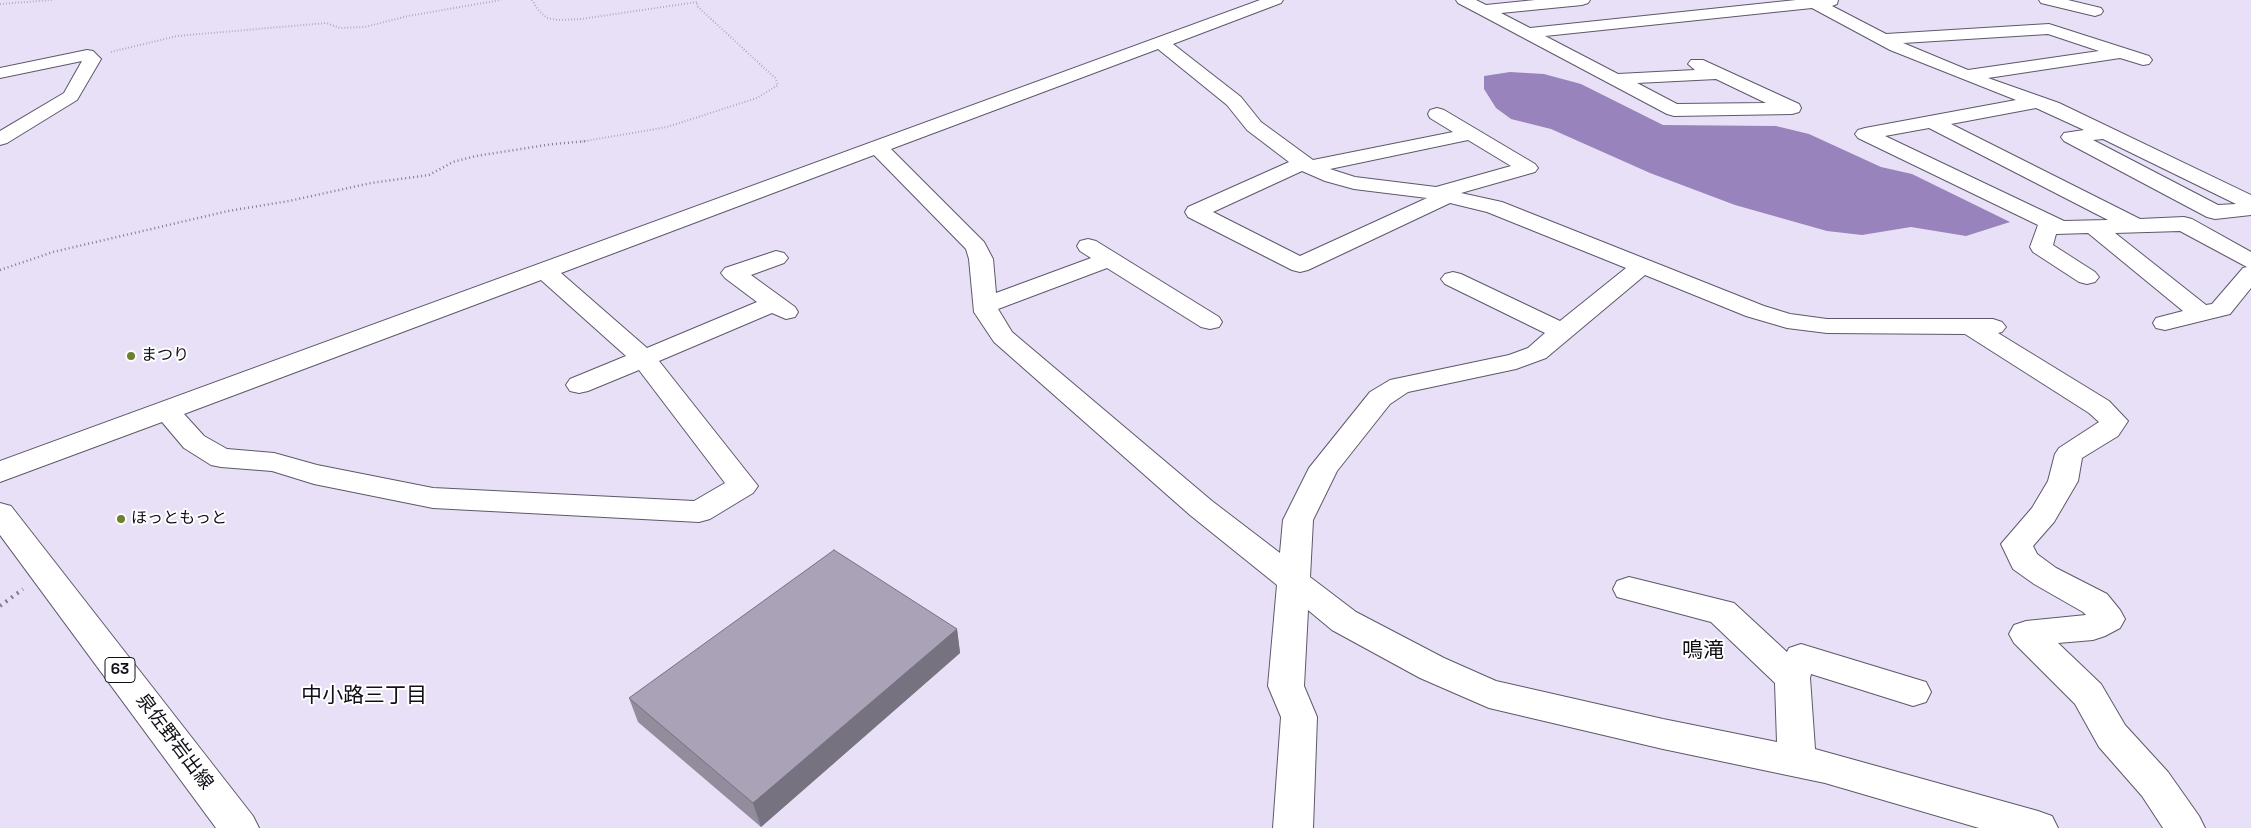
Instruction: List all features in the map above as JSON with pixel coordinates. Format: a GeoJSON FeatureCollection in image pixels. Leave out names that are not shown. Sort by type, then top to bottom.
{"type":"FeatureCollection","features":[{"type":"Feature","properties":{"kind":"street"},"geometry":{"type":"LineString","coordinates":[[0,472],[1275,0]]}},
{"type":"Feature","properties":{"kind":"street"},"geometry":{"type":"LineString","coordinates":[[1464,0],[1674,110],[1792,108],[1697,64]]}},
{"type":"Feature","properties":{"kind":"street"},"geometry":{"type":"LineString","coordinates":[[1483,10],[1582,0]]}},
{"type":"Feature","properties":{"kind":"street"},"geometry":{"type":"LineString","coordinates":[[1728,0],[1747,10]]}},
{"type":"Feature","properties":{"kind":"street"},"geometry":{"type":"LineString","coordinates":[[1527,33],[1836,0]]}},
{"type":"Feature","properties":{"kind":"street"},"geometry":{"type":"LineString","coordinates":[[2047,0],[2095,11]]}},
{"type":"Feature","properties":{"kind":"street"},"geometry":{"type":"LineString","coordinates":[[1813,2],[1883,40],[1965,75],[2038,102],[2107,133],[2251,203]]}},
{"type":"Feature","properties":{"kind":"street"},"geometry":{"type":"LineString","coordinates":[[1883,40],[2049,29],[2144,60]]}},
{"type":"Feature","properties":{"kind":"street"},"geometry":{"type":"LineString","coordinates":[[1160,42],[1234,101],[1254,126],[1307,165],[1332,177],[1354,183],[1395,186],[1494,207],[1755,311],[1787,321],[1827,326],[1982,327],[2099,407],[2114,421],[2108,430],[2069,454],[2064,481],[2043,515],[2017,544],[2024,561],[2045,576],[2096,603],[2108,619],[2093,627],[2026,634],[2088,694],[2112,736],[2155,784],[2185,828]]}},
{"type":"Feature","properties":{"kind":"street"},"geometry":{"type":"LineString","coordinates":[[1965,75],[2122,53]]}},
{"type":"Feature","properties":{"kind":"street"},"geometry":{"type":"LineString","coordinates":[[0,73],[86,57],[92,60],[71,96],[38,118],[0,138]]}},
{"type":"Feature","properties":{"kind":"street"},"geometry":{"type":"LineString","coordinates":[[1615,79],[1718,74]]}},
{"type":"Feature","properties":{"kind":"street"},"geometry":{"type":"LineString","coordinates":[[2038,102],[1865,134],[2059,227]]}},
{"type":"Feature","properties":{"kind":"street"},"geometry":{"type":"LineString","coordinates":[[1437,114],[1528,168],[1441,195],[1300,265],[1196,212],[1307,165],[1470,134]]}},
{"type":"Feature","properties":{"kind":"street"},"geometry":{"type":"LineString","coordinates":[[1933,122],[2134,225]]}},
{"type":"Feature","properties":{"kind":"street"},"geometry":{"type":"LineString","coordinates":[[2107,133],[2071,137],[2216,212],[2251,209]]}},
{"type":"Feature","properties":{"kind":"street"},"geometry":{"type":"LineString","coordinates":[[876,147],[976,247],[982,259],[986,312],[1003,337],[1201,508],[1344,621],[1432,668],[1489,694],[1663,734],[1825,767],[2025,826]]}},
{"type":"Feature","properties":{"kind":"street"},"geometry":{"type":"LineString","coordinates":[[2087,277],[2041,247],[2047,228],[2184,224],[2251,261]]}},
{"type":"Feature","properties":{"kind":"street"},"geometry":{"type":"LineString","coordinates":[[2093,226],[2201,314]]}},
{"type":"Feature","properties":{"kind":"street"},"geometry":{"type":"LineString","coordinates":[[1088,246],[1210,322]]}},
{"type":"Feature","properties":{"kind":"street"},"geometry":{"type":"LineString","coordinates":[[579,385],[781,308],[733,273],[776,258]]}},
{"type":"Feature","properties":{"kind":"street"},"geometry":{"type":"LineString","coordinates":[[985,306],[1109,259]]}},
{"type":"Feature","properties":{"kind":"street"},"geometry":{"type":"LineString","coordinates":[[1293,828],[1299,717],[1286,686],[1298,520],[1324,468],[1380,398],[1399,386],[1516,361],[1537,353],[1643,265]]}},
{"type":"Feature","properties":{"kind":"street"},"geometry":{"type":"LineString","coordinates":[[166,411],[194,442],[221,458],[274,462],[314,474],[433,498],[699,512],[743,486],[644,359],[545,271]]}},
{"type":"Feature","properties":{"kind":"street"},"geometry":{"type":"LineString","coordinates":[[2165,323],[2221,309],[2251,273]]}},
{"type":"Feature","properties":{"kind":"street"},"geometry":{"type":"LineString","coordinates":[[1453,279],[1562,332]]}},
{"type":"Feature","properties":{"kind":"street","name":"泉佐野岩出線"},"geometry":{"type":"LineString","coordinates":[[0,512],[238,828]]}},
{"type":"Feature","properties":{"kind":"street"},"geometry":{"type":"LineString","coordinates":[[1629,589],[1722,612],[1792,678]]}},
{"type":"Feature","properties":{"kind":"street"},"geometry":{"type":"LineString","coordinates":[[1797,761],[1792,678],[1801,657],[1913,692]]}},
{"type":"Feature","properties":{"kind":"path"},"geometry":{"type":"LineString","coordinates":[[0,4],[52,0]]}},
{"type":"Feature","properties":{"kind":"path"},"geometry":{"type":"LineString","coordinates":[[86,57],[177,36],[326,23],[340,28],[365,27],[408,16],[501,0]]}},
{"type":"Feature","properties":{"kind":"path"},"geometry":{"type":"LineString","coordinates":[[0,270],[53,252],[228,211],[289,201],[370,183],[428,175],[453,162],[476,156],[553,144],[582,142],[667,126],[757,98],[778,85],[775,78],[697,6],[696,2],[581,19],[557,20],[547,18],[539,11],[532,0]]}},
{"type":"Feature","properties":{"kind":"shaded area"},"geometry":{"type":"Polygon","coordinates":[[[1510,72],[1544,74],[1581,84],[1663,125],[1776,126],[1809,134],[1881,167],[1912,174],[2010,222],[1966,236],[1911,227],[1862,235],[1827,231],[1735,205],[1650,173],[1551,129],[1511,119],[1496,108],[1484,89],[1484,76],[1510,72]]]}},
{"type":"Feature","properties":{"kind":"building"},"geometry":{"type":"Polygon","coordinates":[[[834,550],[957,629],[753,803],[629,698],[834,550]]]}},
{"type":"Feature","properties":{"kind":"place","name":"まつり"},"geometry":{"type":"Point","coordinates":[131,356]}},
{"type":"Feature","properties":{"kind":"place","name":"ほっともっと"},"geometry":{"type":"Point","coordinates":[121,519]}},
{"type":"Feature","properties":{"kind":"district","name":"鳴滝"},"geometry":{"type":"Point","coordinates":[1703,651]}},
{"type":"Feature","properties":{"kind":"district","name":"中小路三丁目"},"geometry":{"type":"Point","coordinates":[364,696]}}]}
